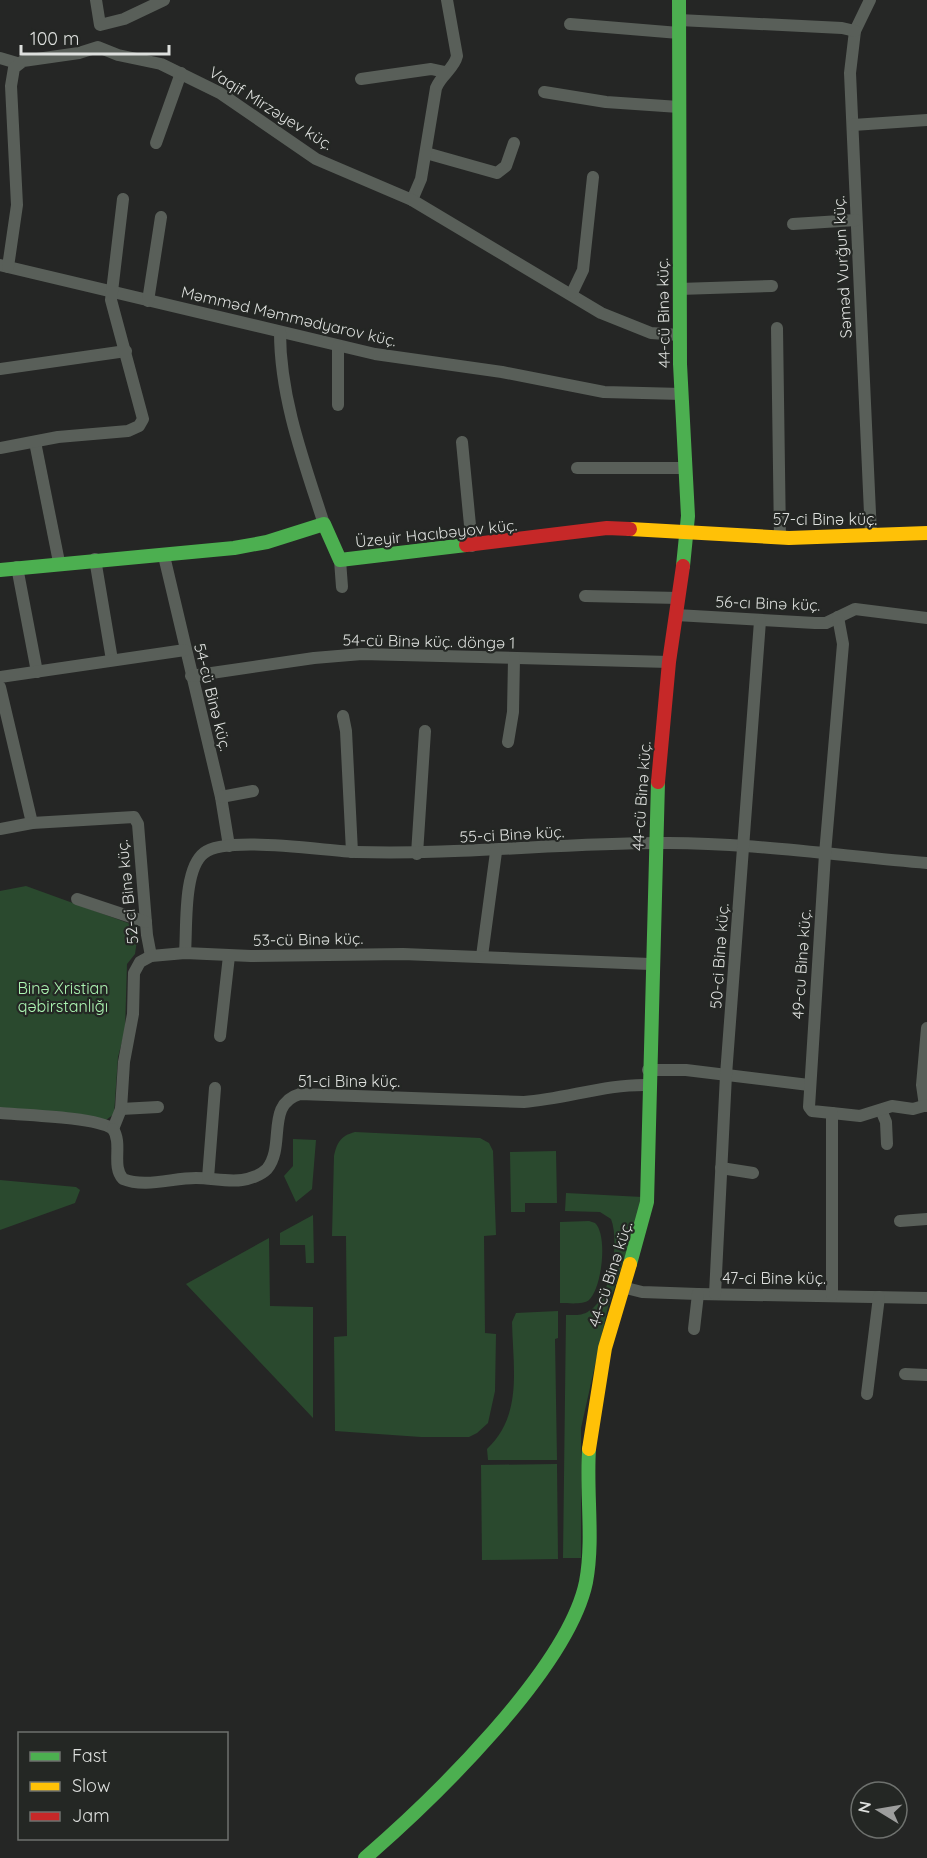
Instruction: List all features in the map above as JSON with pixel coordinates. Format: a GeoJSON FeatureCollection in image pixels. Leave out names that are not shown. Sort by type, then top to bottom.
{"type":"FeatureCollection","features":[{"type":"Feature","properties":{"kind":"street"},"geometry":{"type":"LineString","coordinates":[[96,0],[100,25],[98,47]]}},
{"type":"Feature","properties":{"kind":"street"},"geometry":{"type":"LineString","coordinates":[[100,25],[124,19],[164,0]]}},
{"type":"Feature","properties":{"kind":"street"},"geometry":{"type":"LineString","coordinates":[[412,200],[421,179],[436,88],[445,72],[454,65],[457,56],[447,0]]}},
{"type":"Feature","properties":{"kind":"street","name":"44-cü Binə küç."},"geometry":{"type":"LineString","coordinates":[[365,1858],[459,1769],[529,1684],[569,1628],[585,1587],[589,1558],[588,1455],[592,1420],[606,1342],[622,1287],[638,1247],[648,1188],[648,1070],[654,843],[669,662],[687,531],[679,335],[679,0]]}},
{"type":"Feature","properties":{"kind":"street","name":"Səməd Vurğun küç."},"geometry":{"type":"LineString","coordinates":[[870,0],[855,31],[850,73],[871,536]]}},
{"type":"Feature","properties":{"kind":"street"},"geometry":{"type":"LineString","coordinates":[[570,24],[842,28],[855,31]]}},
{"type":"Feature","properties":{"kind":"street","name":"Vaqif Mirzəyev küç."},"geometry":{"type":"LineString","coordinates":[[17,63],[98,47],[181,73],[250,112],[271,130],[316,159],[412,200],[626,324],[651,333],[679,335]]}},
{"type":"Feature","properties":{"kind":"street"},"geometry":{"type":"LineString","coordinates":[[0,58],[17,63],[11,86],[17,205],[4,266]]}},
{"type":"Feature","properties":{"kind":"street"},"geometry":{"type":"LineString","coordinates":[[361,78],[431,69],[445,72]]}},
{"type":"Feature","properties":{"kind":"street"},"geometry":{"type":"LineString","coordinates":[[156,143],[181,73]]}},
{"type":"Feature","properties":{"kind":"street"},"geometry":{"type":"LineString","coordinates":[[544,92],[606,102],[679,107]]}},
{"type":"Feature","properties":{"kind":"street"},"geometry":{"type":"LineString","coordinates":[[853,124],[927,120]]}},
{"type":"Feature","properties":{"kind":"street"},"geometry":{"type":"LineString","coordinates":[[426,153],[497,173],[506,166],[514,144]]}},
{"type":"Feature","properties":{"kind":"street"},"geometry":{"type":"LineString","coordinates":[[572,293],[583,270],[593,177]]}},
{"type":"Feature","properties":{"kind":"street"},"geometry":{"type":"LineString","coordinates":[[0,448],[128,431],[139,426],[143,419],[126,351],[112,310],[123,199]]}},
{"type":"Feature","properties":{"kind":"street"},"geometry":{"type":"LineString","coordinates":[[148,301],[161,217]]}},
{"type":"Feature","properties":{"kind":"street"},"geometry":{"type":"LineString","coordinates":[[792,224],[856,220]]}},
{"type":"Feature","properties":{"kind":"street","name":"Məmməd Məmmədyarov küç."},"geometry":{"type":"LineString","coordinates":[[4,266],[338,346],[502,372],[604,392],[681,394]]}},
{"type":"Feature","properties":{"kind":"street"},"geometry":{"type":"LineString","coordinates":[[679,289],[772,286]]}},
{"type":"Feature","properties":{"kind":"street"},"geometry":{"type":"LineString","coordinates":[[777,328],[780,538]]}},
{"type":"Feature","properties":{"kind":"street"},"geometry":{"type":"LineString","coordinates":[[0,570],[59,562],[164,555],[267,542],[324,524],[287,399],[280,352],[280,332]]}},
{"type":"Feature","properties":{"kind":"street"},"geometry":{"type":"LineString","coordinates":[[338,346],[338,405]]}},
{"type":"Feature","properties":{"kind":"street"},"geometry":{"type":"LineString","coordinates":[[0,369],[126,351]]}},
{"type":"Feature","properties":{"kind":"street"},"geometry":{"type":"LineString","coordinates":[[35,442],[59,562]]}},
{"type":"Feature","properties":{"kind":"street"},"geometry":{"type":"LineString","coordinates":[[462,442],[472,546]]}},
{"type":"Feature","properties":{"kind":"street"},"geometry":{"type":"LineString","coordinates":[[577,468],[686,468]]}},
{"type":"Feature","properties":{"kind":"street","name":"Üzeyir Hacıbəyov küç."},"geometry":{"type":"LineString","coordinates":[[324,524],[340,560],[472,546],[607,528],[687,531]]}},
{"type":"Feature","properties":{"kind":"street","name":"57-ci Binə küç."},"geometry":{"type":"LineString","coordinates":[[687,531],[780,538],[927,533]]}},
{"type":"Feature","properties":{"kind":"street","name":"54-cü Binə küç."},"geometry":{"type":"LineString","coordinates":[[164,555],[221,797],[229,846]]}},
{"type":"Feature","properties":{"kind":"street"},"geometry":{"type":"LineString","coordinates":[[95,559],[112,660]]}},
{"type":"Feature","properties":{"kind":"street"},"geometry":{"type":"LineString","coordinates":[[340,560],[342,587]]}},
{"type":"Feature","properties":{"kind":"street"},"geometry":{"type":"LineString","coordinates":[[17,567],[37,672]]}},
{"type":"Feature","properties":{"kind":"street"},"geometry":{"type":"LineString","coordinates":[[585,596],[679,598]]}},
{"type":"Feature","properties":{"kind":"street","name":"56-cı Binə küç."},"geometry":{"type":"LineString","coordinates":[[676,615],[815,623],[838,617],[855,609],[927,618]]}},
{"type":"Feature","properties":{"kind":"street","name":"49-cu Binə küç."},"geometry":{"type":"LineString","coordinates":[[832,1113],[810,1110],[809,1085],[825,854],[843,644],[838,617]]}},
{"type":"Feature","properties":{"kind":"street","name":"50-ci Binə küç."},"geometry":{"type":"LineString","coordinates":[[715,1294],[726,1075],[760,621]]}},
{"type":"Feature","properties":{"kind":"street"},"geometry":{"type":"LineString","coordinates":[[0,677],[185,651]]}},
{"type":"Feature","properties":{"kind":"street","name":"54-cü Binə küç. döngə 1"},"geometry":{"type":"LineString","coordinates":[[191,676],[314,658],[363,654],[471,655],[514,659],[669,662]]}},
{"type":"Feature","properties":{"kind":"street"},"geometry":{"type":"LineString","coordinates":[[508,742],[513,712],[514,659]]}},
{"type":"Feature","properties":{"kind":"street"},"geometry":{"type":"LineString","coordinates":[[0,687],[32,823]]}},
{"type":"Feature","properties":{"kind":"street"},"geometry":{"type":"LineString","coordinates":[[343,716],[346,731],[352,852]]}},
{"type":"Feature","properties":{"kind":"street"},"geometry":{"type":"LineString","coordinates":[[417,854],[425,731]]}},
{"type":"Feature","properties":{"kind":"street"},"geometry":{"type":"LineString","coordinates":[[221,797],[253,791]]}},
{"type":"Feature","properties":{"kind":"street","name":"52-ci Binə küç."},"geometry":{"type":"LineString","coordinates":[[0,829],[32,823],[126,816],[136,819],[151,956]]}},
{"type":"Feature","properties":{"kind":"street","name":"55-ci Binə küç."},"geometry":{"type":"LineString","coordinates":[[185,953],[188,896],[196,863],[210,849],[229,846],[267,845],[352,852],[417,854],[654,843],[927,863]]}},
{"type":"Feature","properties":{"kind":"street"},"geometry":{"type":"LineString","coordinates":[[482,956],[496,852]]}},
{"type":"Feature","properties":{"kind":"street"},"geometry":{"type":"LineString","coordinates":[[77,898],[146,921]]}},
{"type":"Feature","properties":{"kind":"street","name":"53-cü Binə küç."},"geometry":{"type":"LineString","coordinates":[[151,956],[185,953],[229,956],[482,956],[568,962],[650,964]]}},
{"type":"Feature","properties":{"kind":"street"},"geometry":{"type":"LineString","coordinates":[[0,1113],[85,1121],[103,1124],[113,1129],[121,1109],[124,1062],[133,1014],[134,972],[140,962],[151,956]]}},
{"type":"Feature","properties":{"kind":"street"},"geometry":{"type":"LineString","coordinates":[[220,1036],[229,956]]}},
{"type":"Feature","properties":{"kind":"street"},"geometry":{"type":"LineString","coordinates":[[832,1295],[832,1113],[860,1116],[892,1106],[913,1109],[926,1105],[922,1085],[927,1028]]}},
{"type":"Feature","properties":{"kind":"street"},"geometry":{"type":"LineString","coordinates":[[648,1070],[726,1075],[809,1085]]}},
{"type":"Feature","properties":{"kind":"street","name":"51-ci Binə küç."},"geometry":{"type":"LineString","coordinates":[[113,1129],[118,1143],[118,1170],[123,1179],[140,1183],[208,1178],[240,1180],[258,1175],[267,1169],[274,1153],[281,1107],[291,1097],[300,1094],[524,1102],[605,1087],[648,1085]]}},
{"type":"Feature","properties":{"kind":"street"},"geometry":{"type":"LineString","coordinates":[[208,1178],[215,1089]]}},
{"type":"Feature","properties":{"kind":"street"},"geometry":{"type":"LineString","coordinates":[[121,1109],[158,1107]]}},
{"type":"Feature","properties":{"kind":"street"},"geometry":{"type":"LineString","coordinates":[[881,1110],[886,1122],[887,1144]]}},
{"type":"Feature","properties":{"kind":"street"},"geometry":{"type":"LineString","coordinates":[[721,1168],[753,1173]]}},
{"type":"Feature","properties":{"kind":"street"},"geometry":{"type":"LineString","coordinates":[[900,1221],[927,1219]]}},
{"type":"Feature","properties":{"kind":"street","name":"47-ci Binə küç."},"geometry":{"type":"LineString","coordinates":[[622,1287],[642,1292],[927,1298]]}},
{"type":"Feature","properties":{"kind":"street"},"geometry":{"type":"LineString","coordinates":[[694,1329],[698,1294]]}},
{"type":"Feature","properties":{"kind":"street"},"geometry":{"type":"LineString","coordinates":[[867,1394],[879,1297]]}},
{"type":"Feature","properties":{"kind":"street"},"geometry":{"type":"LineString","coordinates":[[905,1374],[927,1375]]}},
{"type":"Feature","properties":{"kind":"green space","name":"Binə Xristian qəbirstanlığı"},"geometry":{"type":"Polygon","coordinates":[[[26,886],[139,927],[135,954],[127,964],[125,1030],[118,1057],[114,1114],[106,1120],[0,1108],[0,891],[26,886]]]}},
{"type":"Feature","properties":{"kind":"green space"},"geometry":{"type":"Polygon","coordinates":[[[355,1132],[480,1138],[489,1143],[493,1151],[496,1235],[484,1236],[485,1333],[496,1334],[495,1391],[488,1423],[469,1437],[421,1437],[335,1431],[334,1337],[347,1336],[346,1236],[332,1236],[334,1156],[340,1141],[355,1132]]]}},
{"type":"Feature","properties":{"kind":"green space"},"geometry":{"type":"Polygon","coordinates":[[[293,1139],[316,1140],[312,1189],[296,1202],[284,1176],[293,1166],[293,1139]]]}},
{"type":"Feature","properties":{"kind":"green space"},"geometry":{"type":"Polygon","coordinates":[[[556,1151],[557,1203],[525,1203],[525,1212],[511,1212],[510,1152],[556,1151]]]}},
{"type":"Feature","properties":{"kind":"green space"},"geometry":{"type":"Polygon","coordinates":[[[0,1180],[76,1187],[80,1190],[75,1203],[0,1230],[0,1180]]]}},
{"type":"Feature","properties":{"kind":"green space"},"geometry":{"type":"Polygon","coordinates":[[[566,1193],[642,1197],[633,1233],[608,1307],[581,1428],[581,1558],[563,1558],[566,1315],[584,1314],[597,1304],[603,1294],[612,1269],[614,1229],[611,1219],[600,1212],[565,1211],[566,1193]]]}},
{"type":"Feature","properties":{"kind":"green space"},"geometry":{"type":"Polygon","coordinates":[[[313,1215],[314,1263],[306,1263],[305,1245],[280,1245],[280,1233],[313,1215]]]}},
{"type":"Feature","properties":{"kind":"green space"},"geometry":{"type":"Polygon","coordinates":[[[589,1221],[595,1223],[599,1229],[602,1249],[600,1274],[594,1294],[583,1303],[560,1303],[560,1222],[589,1221]]]}},
{"type":"Feature","properties":{"kind":"green space"},"geometry":{"type":"Polygon","coordinates":[[[269,1238],[270,1306],[313,1307],[313,1418],[186,1284],[269,1238]]]}},
{"type":"Feature","properties":{"kind":"green space"},"geometry":{"type":"Polygon","coordinates":[[[558,1311],[558,1338],[555,1339],[557,1460],[488,1460],[487,1449],[498,1436],[511,1406],[514,1373],[512,1322],[516,1313],[558,1311]]]}},
{"type":"Feature","properties":{"kind":"green space"},"geometry":{"type":"Polygon","coordinates":[[[557,1464],[558,1559],[482,1560],[481,1465],[557,1464]]]}},
{"type":"Feature","properties":{"kind":"traffic: fast"},"geometry":{"type":"LineString","coordinates":[[679,0],[680,364],[688,516],[683,566]]}},
{"type":"Feature","properties":{"kind":"traffic: fast"},"geometry":{"type":"LineString","coordinates":[[0,570],[234,548],[267,542],[324,524],[340,560],[466,545]]}},
{"type":"Feature","properties":{"kind":"traffic: fast"},"geometry":{"type":"LineString","coordinates":[[630,1264],[647,1202],[658,782]]}},
{"type":"Feature","properties":{"kind":"traffic: fast"},"geometry":{"type":"LineString","coordinates":[[365,1858],[425,1803],[494,1731],[553,1654],[574,1616],[586,1582],[588,1566],[589,1449]]}},
{"type":"Feature","properties":{"kind":"traffic: slow"},"geometry":{"type":"LineString","coordinates":[[630,529],[789,538],[927,533]]}},
{"type":"Feature","properties":{"kind":"traffic: slow"},"geometry":{"type":"LineString","coordinates":[[589,1449],[605,1348],[630,1264]]}},
{"type":"Feature","properties":{"kind":"traffic: jam"},"geometry":{"type":"LineString","coordinates":[[466,545],[607,528],[630,529]]}},
{"type":"Feature","properties":{"kind":"traffic: jam"},"geometry":{"type":"LineString","coordinates":[[658,782],[669,662],[683,566]]}}]}
